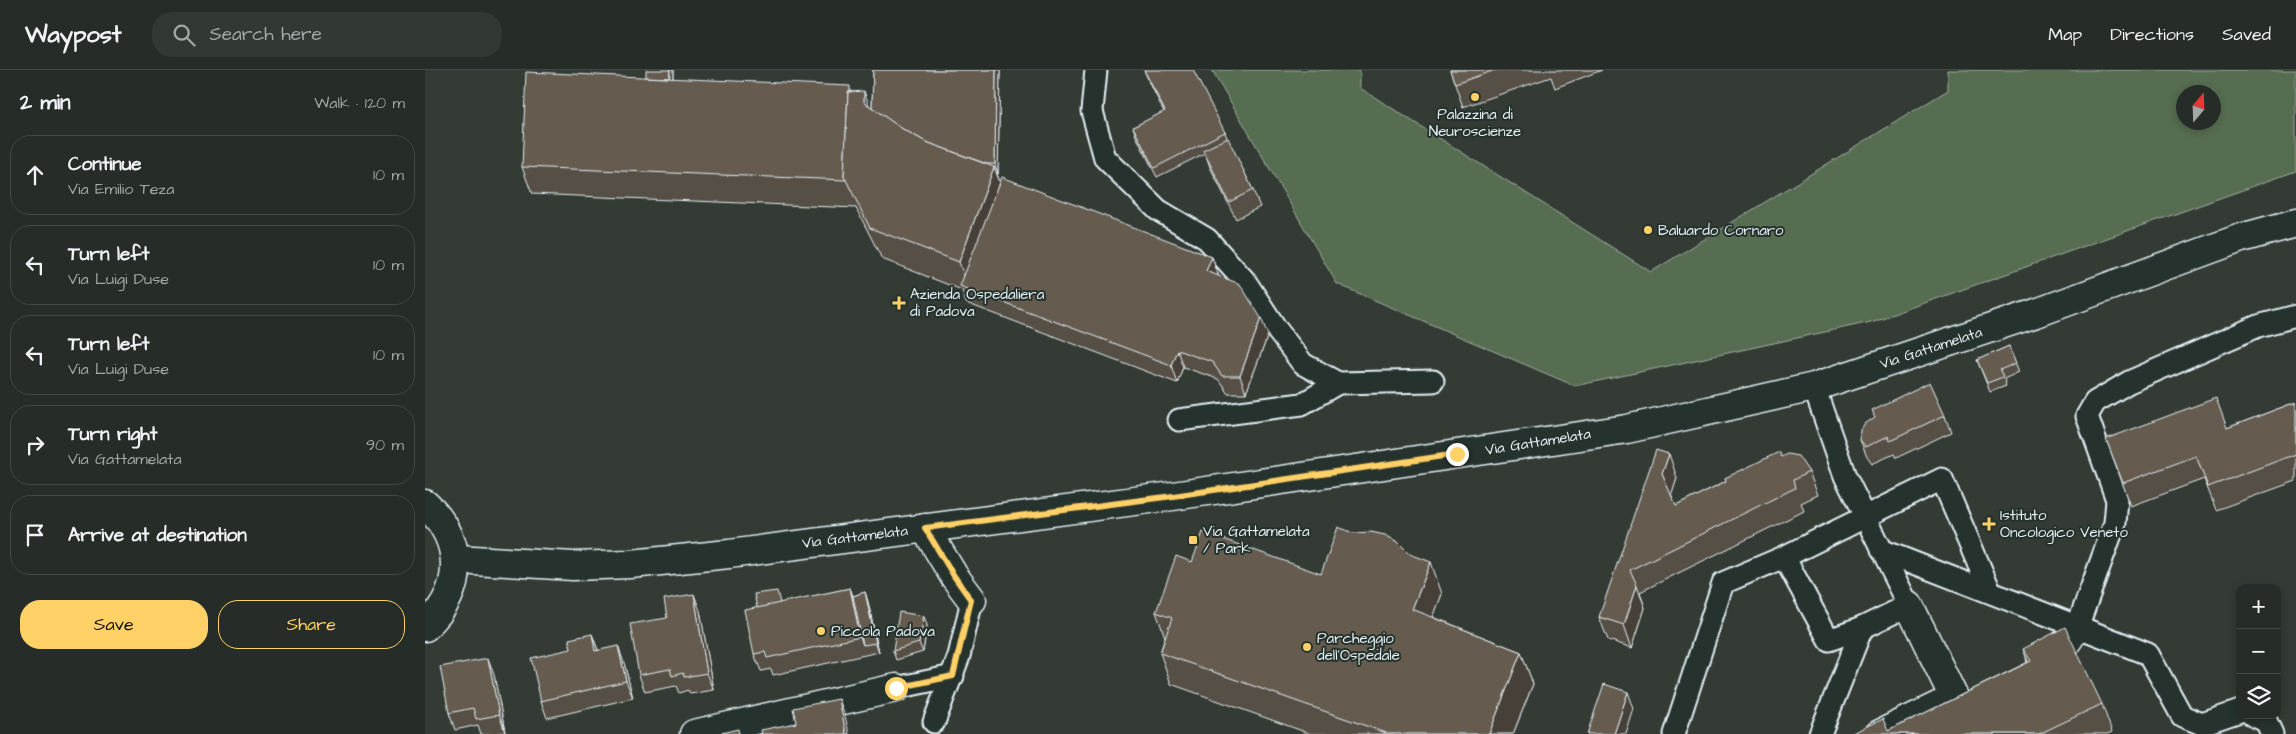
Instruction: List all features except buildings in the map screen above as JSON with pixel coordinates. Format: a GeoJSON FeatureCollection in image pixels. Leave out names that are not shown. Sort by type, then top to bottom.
{"type":"FeatureCollection","features":[{"type":"Feature","properties":{"kind":"main road","name":"Via Gattamelata"},"geometry":{"type":"LineString","coordinates":[[456,559],[573,566],[631,564],[729,554],[1173,496],[1627,429],[1814,387],[2039,312],[2241,238],[2296,223]]}},
{"type":"Feature","properties":{"kind":"main road"},"geometry":{"type":"LineString","coordinates":[[425,504],[438,516],[450,536],[456,559],[455,579],[448,598],[438,615],[425,627]]}},
{"type":"Feature","properties":{"kind":"main road"},"geometry":{"type":"LineString","coordinates":[[925,528],[971,600]]}},
{"type":"Feature","properties":{"kind":"main road"},"geometry":{"type":"LineString","coordinates":[[1909,605],[1959,708]]}},
{"type":"Feature","properties":{"kind":"main road"},"geometry":{"type":"LineString","coordinates":[[2022,666],[2063,646],[2078,625]]}},
{"type":"Feature","properties":{"kind":"main road"},"geometry":{"type":"LineString","coordinates":[[1880,734],[1959,708],[1980,686]]}},
{"type":"Feature","properties":{"kind":"main road"},"geometry":{"type":"LineString","coordinates":[[694,734],[896,688]]}},
{"type":"Feature","properties":{"kind":"lane"},"geometry":{"type":"LineString","coordinates":[[1096,70],[1092,111],[1105,158],[1158,210],[1207,239],[1245,281],[1277,330],[1303,364],[1339,383]]}},
{"type":"Feature","properties":{"kind":"lane"},"geometry":{"type":"LineString","coordinates":[[2078,625],[2115,524],[2117,500],[2087,416],[2095,402],[2129,382],[2258,326],[2296,316]]}},
{"type":"Feature","properties":{"kind":"lane"},"geometry":{"type":"LineString","coordinates":[[1179,420],[1302,404],[1339,383],[1433,381]]}},
{"type":"Feature","properties":{"kind":"lane"},"geometry":{"type":"LineString","coordinates":[[1785,557],[1829,640],[1862,628],[1909,605],[1845,476],[1814,387]]}},
{"type":"Feature","properties":{"kind":"lane"},"geometry":{"type":"LineString","coordinates":[[1674,734],[1723,583],[1785,557],[1864,516],[1942,480],[1990,591]]}},
{"type":"Feature","properties":{"kind":"lane"},"geometry":{"type":"LineString","coordinates":[[1881,550],[2078,625],[2148,654],[2182,716],[2201,724],[2236,712]]}},
{"type":"Feature","properties":{"kind":"lane"},"geometry":{"type":"LineString","coordinates":[[934,722],[953,676],[971,600]]}},
{"type":"Feature","properties":{"kind":"lane"},"geometry":{"type":"LineString","coordinates":[[1820,734],[1862,628]]}},
{"type":"Feature","properties":{"kind":"lane"},"geometry":{"type":"LineString","coordinates":[[896,688],[953,676]]}},
{"type":"Feature","properties":{"kind":"lane"},"geometry":{"type":"LineString","coordinates":[[2261,719],[2266,721],[2272,734]]}},
{"type":"Feature","properties":{"kind":"green space"},"geometry":{"type":"Polygon","coordinates":[[[1212,70],[1360,70],[1360,88],[1651,272],[1948,90],[1948,70],[2296,70],[2296,171],[1871,322],[1575,386],[1337,284],[1212,70]]]}},
{"type":"Feature","properties":{"kind":"place","name":"Palazzina di Neuroscienze"},"geometry":{"type":"Point","coordinates":[1475,97]}},
{"type":"Feature","properties":{"kind":"place","name":"Baluardo Cornaro"},"geometry":{"type":"Point","coordinates":[1648,230]}},
{"type":"Feature","properties":{"kind":"place","name":"Azienda Ospedaliera di Padova"},"geometry":{"type":"Point","coordinates":[899,303]}},
{"type":"Feature","properties":{"kind":"place","name":"Istituto Oncologico Veneto"},"geometry":{"type":"Point","coordinates":[1989,524]}},
{"type":"Feature","properties":{"kind":"place","name":"Via Gattamelata / Park"},"geometry":{"type":"Point","coordinates":[1193,540]}},
{"type":"Feature","properties":{"kind":"place","name":"Piccola Padova"},"geometry":{"type":"Point","coordinates":[821,631]}},
{"type":"Feature","properties":{"kind":"place","name":"Parcheggio dell'Ospedale"},"geometry":{"type":"Point","coordinates":[1307,647]}},
{"type":"Feature","properties":{"kind":"route"},"geometry":{"type":"LineString","coordinates":[[896,688],[953,676],[971,600],[925,528],[1173,496],[1457,454]]}}]}
